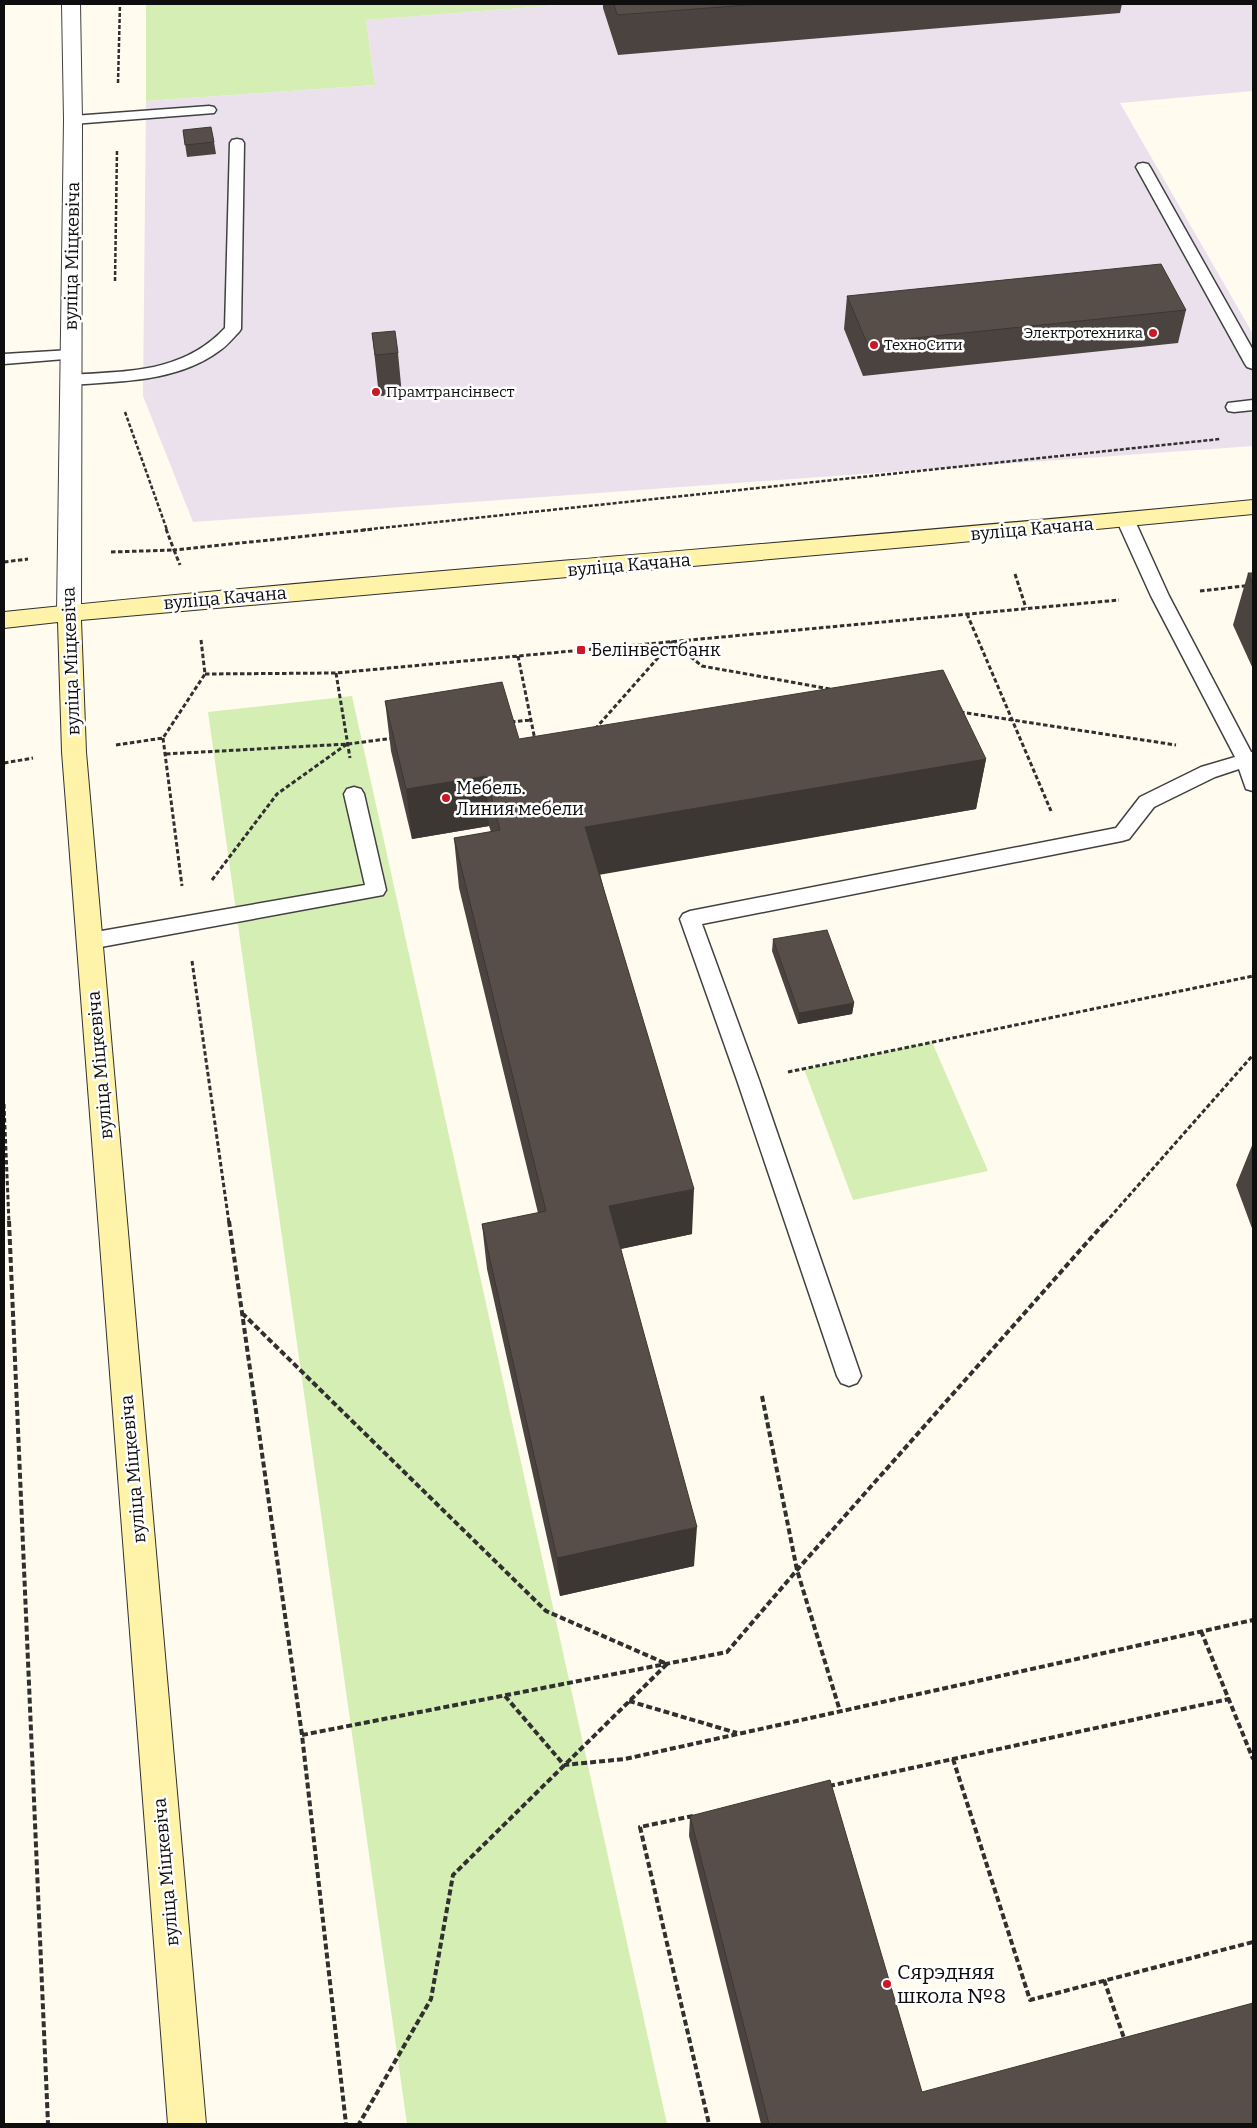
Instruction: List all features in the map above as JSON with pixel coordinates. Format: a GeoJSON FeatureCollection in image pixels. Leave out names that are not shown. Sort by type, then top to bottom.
{"type":"FeatureCollection","features":[{"type":"Feature","properties":{"kind":"main road","name":"вуліца Качана"},"geometry":{"type":"LineString","coordinates":[[4,620],[260,594],[821,549],[1253,508]]}},
{"type":"Feature","properties":{"kind":"main road","name":"вуліца Міцкевіча"},"geometry":{"type":"LineString","coordinates":[[69,613],[74,752],[187,2124]]}},
{"type":"Feature","properties":{"kind":"street","name":"вуліца Міцкевіча"},"geometry":{"type":"LineString","coordinates":[[69,613],[73,120],[71,4]]}},
{"type":"Feature","properties":{"kind":"lane"},"geometry":{"type":"LineString","coordinates":[[73,120],[209,110]]}},
{"type":"Feature","properties":{"kind":"lane"},"geometry":{"type":"LineString","coordinates":[[71,380],[150,373],[185,364],[213,349],[233,329],[236,143]]}},
{"type":"Feature","properties":{"kind":"lane"},"geometry":{"type":"LineString","coordinates":[[1143,167],[1253,364]]}},
{"type":"Feature","properties":{"kind":"lane"},"geometry":{"type":"LineString","coordinates":[[4,359],[71,355]]}},
{"type":"Feature","properties":{"kind":"lane"},"geometry":{"type":"LineString","coordinates":[[1234,407],[1253,405]]}},
{"type":"Feature","properties":{"kind":"lane"},"geometry":{"type":"LineString","coordinates":[[1126,520],[1160,596],[1250,759],[1253,784]]}},
{"type":"Feature","properties":{"kind":"lane"},"geometry":{"type":"LineString","coordinates":[[849,1376],[748,1080],[690,919],[1122,834],[1147,802],[1208,772],[1250,759]]}},
{"type":"Feature","properties":{"kind":"lane"},"geometry":{"type":"LineString","coordinates":[[90,942],[376,890],[354,794]]}},
{"type":"Feature","properties":{"kind":"path"},"geometry":{"type":"LineString","coordinates":[[114,290],[120,4]]}},
{"type":"Feature","properties":{"kind":"path"},"geometry":{"type":"LineString","coordinates":[[113,376],[174,550],[1224,439]]}},
{"type":"Feature","properties":{"kind":"path"},"geometry":{"type":"LineString","coordinates":[[1015,574],[1026,608]]}},
{"type":"Feature","properties":{"kind":"path"},"geometry":{"type":"LineString","coordinates":[[206,674],[336,673],[1160,596],[1253,585]]}},
{"type":"Feature","properties":{"kind":"path"},"geometry":{"type":"LineString","coordinates":[[967,614],[1011,721],[1066,846]]}},
{"type":"Feature","properties":{"kind":"path"},"geometry":{"type":"LineString","coordinates":[[672,642],[702,666],[837,690]]}},
{"type":"Feature","properties":{"kind":"path"},"geometry":{"type":"LineString","coordinates":[[594,730],[672,642]]}},
{"type":"Feature","properties":{"kind":"path"},"geometry":{"type":"LineString","coordinates":[[518,656],[535,743]]}},
{"type":"Feature","properties":{"kind":"path"},"geometry":{"type":"LineString","coordinates":[[336,673],[354,794]]}},
{"type":"Feature","properties":{"kind":"path"},"geometry":{"type":"LineString","coordinates":[[953,711],[1177,745]]}},
{"type":"Feature","properties":{"kind":"path"},"geometry":{"type":"LineString","coordinates":[[502,724],[531,720]]}},
{"type":"Feature","properties":{"kind":"path"},"geometry":{"type":"LineString","coordinates":[[163,738],[186,924],[302,1735],[346,2124]]}},
{"type":"Feature","properties":{"kind":"path"},"geometry":{"type":"LineString","coordinates":[[165,754],[348,744],[396,738]]}},
{"type":"Feature","properties":{"kind":"path"},"geometry":{"type":"LineString","coordinates":[[212,881],[278,794],[348,744]]}},
{"type":"Feature","properties":{"kind":"path"},"geometry":{"type":"LineString","coordinates":[[748,1080],[1253,976]]}},
{"type":"Feature","properties":{"kind":"path"},"geometry":{"type":"LineString","coordinates":[[302,1735],[727,1652],[797,1570],[1253,1055]]}},
{"type":"Feature","properties":{"kind":"path"},"geometry":{"type":"LineString","coordinates":[[4,1104],[48,2124]]}},
{"type":"Feature","properties":{"kind":"path"},"geometry":{"type":"LineString","coordinates":[[242,1313],[546,1611],[667,1664]]}},
{"type":"Feature","properties":{"kind":"path"},"geometry":{"type":"LineString","coordinates":[[762,1396],[797,1570],[840,1711]]}},
{"type":"Feature","properties":{"kind":"path"},"geometry":{"type":"LineString","coordinates":[[564,1765],[625,1759],[1253,1620]]}},
{"type":"Feature","properties":{"kind":"path"},"geometry":{"type":"LineString","coordinates":[[1201,1632],[1253,1759]]}},
{"type":"Feature","properties":{"kind":"path"},"geometry":{"type":"LineString","coordinates":[[359,2124],[431,1999],[453,1875],[667,1664]]}},
{"type":"Feature","properties":{"kind":"path"},"geometry":{"type":"LineString","coordinates":[[505,1696],[564,1765]]}},
{"type":"Feature","properties":{"kind":"path"},"geometry":{"type":"LineString","coordinates":[[820,1788],[1229,1699]]}},
{"type":"Feature","properties":{"kind":"path"},"geometry":{"type":"LineString","coordinates":[[629,1701],[738,1734]]}},
{"type":"Feature","properties":{"kind":"path"},"geometry":{"type":"LineString","coordinates":[[953,1759],[1030,2000],[1253,1942]]}},
{"type":"Feature","properties":{"kind":"path"},"geometry":{"type":"LineString","coordinates":[[697,1815],[640,1827],[709,2124]]}},
{"type":"Feature","properties":{"kind":"path"},"geometry":{"type":"LineString","coordinates":[[1104,1980],[1128,2050]]}},
{"type":"Feature","properties":{"kind":"shaded area"},"geometry":{"type":"Polygon","coordinates":[[[571,4],[1253,4],[1253,91],[1120,103],[1253,334],[1253,446],[193,522],[143,396],[146,101],[375,85],[366,20],[571,4]]]}},
{"type":"Feature","properties":{"kind":"green space"},"geometry":{"type":"Polygon","coordinates":[[[146,4],[571,4],[366,20],[375,85],[146,101],[146,4]]]}},
{"type":"Feature","properties":{"kind":"green space"},"geometry":{"type":"Polygon","coordinates":[[[352,696],[667,2124],[407,2124],[208,712],[352,696]]]}},
{"type":"Feature","properties":{"kind":"green space"},"geometry":{"type":"Polygon","coordinates":[[[932,1042],[988,1171],[853,1200],[804,1069],[932,1042]]]}},
{"type":"Feature","properties":{"kind":"building"},"geometry":{"type":"Polygon","coordinates":[[[614,4],[760,4],[617,15],[614,4]]]}},
{"type":"Feature","properties":{"kind":"building"},"geometry":{"type":"Polygon","coordinates":[[[211,127],[214,142],[185,145],[183,130],[211,127]]]}},
{"type":"Feature","properties":{"kind":"building"},"geometry":{"type":"Polygon","coordinates":[[[1161,264],[1186,310],[867,343],[847,296],[1161,264]]]}},
{"type":"Feature","properties":{"kind":"building"},"geometry":{"type":"Polygon","coordinates":[[[395,331],[398,353],[375,355],[372,333],[395,331]]]}},
{"type":"Feature","properties":{"kind":"building"},"geometry":{"type":"Polygon","coordinates":[[[1248,573],[1253,573],[1253,584],[1248,573]]]}},
{"type":"Feature","properties":{"kind":"building"},"geometry":{"type":"Polygon","coordinates":[[[943,670],[986,759],[585,827],[694,1189],[609,1206],[697,1527],[557,1558],[482,1224],[546,1211],[454,838],[500,830],[486,776],[406,789],[385,701],[502,682],[519,739],[943,670]]]}},
{"type":"Feature","properties":{"kind":"building"},"geometry":{"type":"Polygon","coordinates":[[[827,930],[854,1003],[799,1013],[773,939],[827,930]]]}},
{"type":"Feature","properties":{"kind":"building"},"geometry":{"type":"Polygon","coordinates":[[[830,1780],[922,2092],[1253,2003],[1253,2124],[769,2124],[690,1816],[830,1780]]]}},
{"type":"Feature","properties":{"kind":"place","name":"Электротехника"},"geometry":{"type":"Point","coordinates":[1153,333]}},
{"type":"Feature","properties":{"kind":"place","name":"ТехноСити"},"geometry":{"type":"Point","coordinates":[874,345]}},
{"type":"Feature","properties":{"kind":"place","name":"Прамтрансінвест"},"geometry":{"type":"Point","coordinates":[376,392]}},
{"type":"Feature","properties":{"kind":"place","name":"Белінвестбанк"},"geometry":{"type":"Point","coordinates":[581,650]}},
{"type":"Feature","properties":{"kind":"place","name":"Мебель. Линия мебели"},"geometry":{"type":"Point","coordinates":[446,798]}},
{"type":"Feature","properties":{"kind":"place","name":"Сярэдняя школа №8"},"geometry":{"type":"Point","coordinates":[887,1984]}}]}
